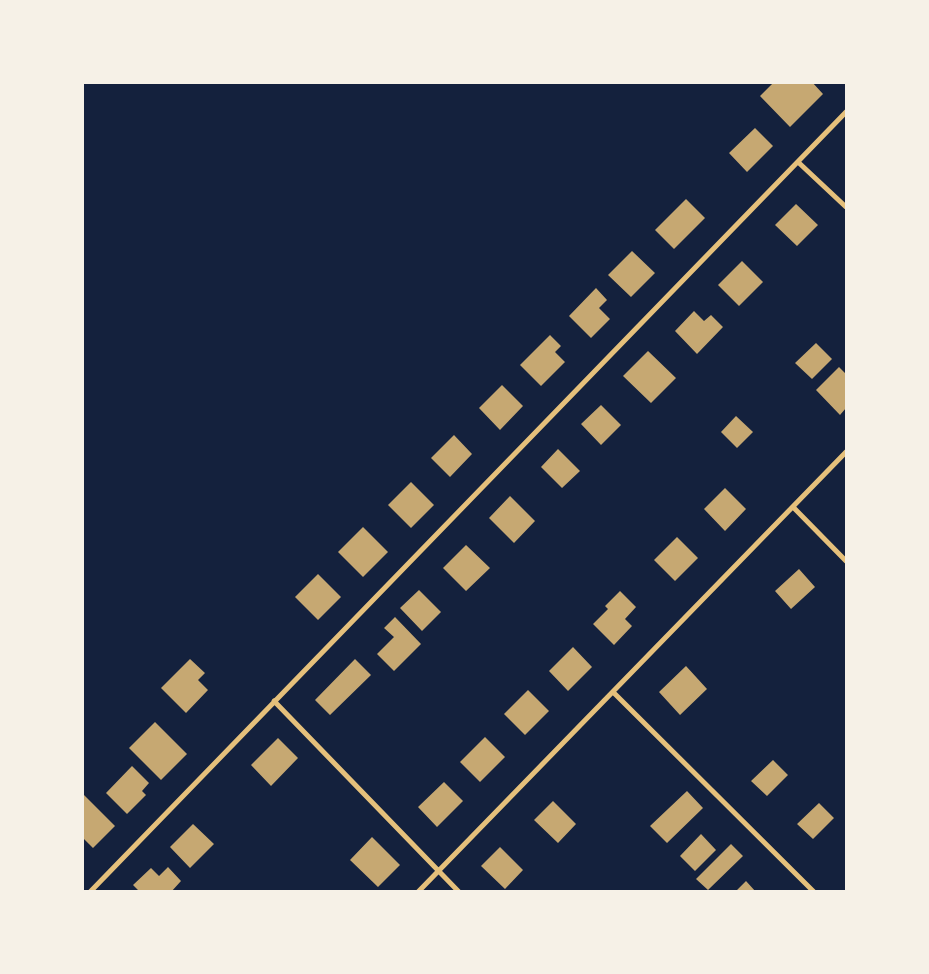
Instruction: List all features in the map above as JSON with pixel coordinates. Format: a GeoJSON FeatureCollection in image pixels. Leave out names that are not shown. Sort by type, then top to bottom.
{"type":"FeatureCollection","features":[{"type":"Feature","properties":{"kind":"street"},"geometry":{"type":"LineString","coordinates":[[90,892],[846,112]]}},
{"type":"Feature","properties":{"kind":"street"},"geometry":{"type":"LineString","coordinates":[[798,162],[846,207]]}},
{"type":"Feature","properties":{"kind":"street"},"geometry":{"type":"LineString","coordinates":[[418,892],[846,452]]}},
{"type":"Feature","properties":{"kind":"street"},"geometry":{"type":"LineString","coordinates":[[793,507],[846,561]]}},
{"type":"Feature","properties":{"kind":"street"},"geometry":{"type":"LineString","coordinates":[[613,692],[814,892]]}},
{"type":"Feature","properties":{"kind":"street"},"geometry":{"type":"LineString","coordinates":[[274,701],[459,892]]}},
{"type":"Feature","properties":{"kind":"building"},"geometry":{"type":"Polygon","coordinates":[[[774,82],[812,82],[823,94],[790,127],[760,96],[774,82]]]}},
{"type":"Feature","properties":{"kind":"building"},"geometry":{"type":"Polygon","coordinates":[[[755,128],[773,146],[747,172],[729,153],[755,128]]]}},
{"type":"Feature","properties":{"kind":"building"},"geometry":{"type":"Polygon","coordinates":[[[686,199],[705,218],[674,249],[655,230],[686,199]]]}},
{"type":"Feature","properties":{"kind":"building"},"geometry":{"type":"Polygon","coordinates":[[[796,204],[818,225],[797,246],[775,225],[796,204]]]}},
{"type":"Feature","properties":{"kind":"building"},"geometry":{"type":"Polygon","coordinates":[[[632,251],[655,273],[631,297],[608,275],[632,251]]]}},
{"type":"Feature","properties":{"kind":"building"},"geometry":{"type":"Polygon","coordinates":[[[742,261],[763,282],[739,306],[718,285],[742,261]]]}},
{"type":"Feature","properties":{"kind":"building"},"geometry":{"type":"Polygon","coordinates":[[[596,288],[607,300],[599,308],[610,319],[591,338],[569,316],[596,288]]]}},
{"type":"Feature","properties":{"kind":"building"},"geometry":{"type":"Polygon","coordinates":[[[694,311],[704,321],[711,315],[723,327],[697,354],[675,331],[694,311]]]}},
{"type":"Feature","properties":{"kind":"building"},"geometry":{"type":"Polygon","coordinates":[[[550,335],[561,346],[555,352],[565,362],[541,386],[520,365],[550,335]]]}},
{"type":"Feature","properties":{"kind":"building"},"geometry":{"type":"Polygon","coordinates":[[[816,343],[832,359],[812,379],[795,363],[816,343]]]}},
{"type":"Feature","properties":{"kind":"building"},"geometry":{"type":"Polygon","coordinates":[[[648,351],[676,378],[651,403],[623,376],[648,351]]]}},
{"type":"Feature","properties":{"kind":"building"},"geometry":{"type":"Polygon","coordinates":[[[839,367],[846,374],[846,408],[840,415],[816,390],[839,367]]]}},
{"type":"Feature","properties":{"kind":"building"},"geometry":{"type":"Polygon","coordinates":[[[502,385],[523,406],[500,430],[479,408],[502,385]]]}},
{"type":"Feature","properties":{"kind":"building"},"geometry":{"type":"Polygon","coordinates":[[[601,405],[621,425],[601,445],[581,424],[601,405]]]}},
{"type":"Feature","properties":{"kind":"building"},"geometry":{"type":"Polygon","coordinates":[[[736,416],[753,432],[737,448],[721,432],[736,416]]]}},
{"type":"Feature","properties":{"kind":"building"},"geometry":{"type":"Polygon","coordinates":[[[454,435],[472,454],[450,477],[431,458],[454,435]]]}},
{"type":"Feature","properties":{"kind":"building"},"geometry":{"type":"Polygon","coordinates":[[[558,449],[580,471],[562,488],[541,467],[558,449]]]}},
{"type":"Feature","properties":{"kind":"building"},"geometry":{"type":"Polygon","coordinates":[[[411,482],[434,505],[411,528],[388,505],[411,482]]]}},
{"type":"Feature","properties":{"kind":"building"},"geometry":{"type":"Polygon","coordinates":[[[725,488],[746,509],[725,531],[704,509],[725,488]]]}},
{"type":"Feature","properties":{"kind":"building"},"geometry":{"type":"Polygon","coordinates":[[[510,496],[535,521],[514,543],[489,518],[510,496]]]}},
{"type":"Feature","properties":{"kind":"building"},"geometry":{"type":"Polygon","coordinates":[[[363,527],[388,552],[363,577],[338,552],[363,527]]]}},
{"type":"Feature","properties":{"kind":"building"},"geometry":{"type":"Polygon","coordinates":[[[677,537],[698,558],[675,581],[654,560],[677,537]]]}},
{"type":"Feature","properties":{"kind":"building"},"geometry":{"type":"Polygon","coordinates":[[[466,545],[490,568],[466,591],[443,568],[466,545]]]}},
{"type":"Feature","properties":{"kind":"building"},"geometry":{"type":"Polygon","coordinates":[[[799,569],[815,587],[791,609],[775,591],[799,569]]]}},
{"type":"Feature","properties":{"kind":"building"},"geometry":{"type":"Polygon","coordinates":[[[318,574],[341,597],[318,620],[295,597],[318,574]]]}},
{"type":"Feature","properties":{"kind":"building"},"geometry":{"type":"Polygon","coordinates":[[[419,590],[441,612],[422,631],[400,608],[419,590]]]}},
{"type":"Feature","properties":{"kind":"building"},"geometry":{"type":"Polygon","coordinates":[[[620,591],[636,607],[625,619],[632,626],[614,645],[593,624],[608,609],[605,606],[620,591]]]}},
{"type":"Feature","properties":{"kind":"building"},"geometry":{"type":"Polygon","coordinates":[[[395,617],[421,644],[394,671],[377,654],[394,637],[384,628],[395,617]]]}},
{"type":"Feature","properties":{"kind":"building"},"geometry":{"type":"Polygon","coordinates":[[[573,647],[592,667],[568,691],[549,671],[573,647]]]}},
{"type":"Feature","properties":{"kind":"building"},"geometry":{"type":"Polygon","coordinates":[[[190,659],[205,673],[198,680],[208,690],[186,713],[161,688],[190,659]]]}},
{"type":"Feature","properties":{"kind":"building"},"geometry":{"type":"Polygon","coordinates":[[[355,659],[371,675],[330,715],[315,700],[355,659]]]}},
{"type":"Feature","properties":{"kind":"building"},"geometry":{"type":"Polygon","coordinates":[[[686,666],[707,689],[680,715],[659,692],[686,666]]]}},
{"type":"Feature","properties":{"kind":"building"},"geometry":{"type":"Polygon","coordinates":[[[528,690],[549,711],[525,735],[504,714],[528,690]]]}},
{"type":"Feature","properties":{"kind":"building"},"geometry":{"type":"Polygon","coordinates":[[[155,722],[187,754],[161,780],[129,748],[155,722]]]}},
{"type":"Feature","properties":{"kind":"building"},"geometry":{"type":"Polygon","coordinates":[[[485,737],[505,757],[480,782],[460,762],[485,737]]]}},
{"type":"Feature","properties":{"kind":"building"},"geometry":{"type":"Polygon","coordinates":[[[278,738],[298,758],[271,786],[251,765],[278,738]]]}},
{"type":"Feature","properties":{"kind":"building"},"geometry":{"type":"Polygon","coordinates":[[[773,760],[788,775],[767,796],[751,781],[773,760]]]}},
{"type":"Feature","properties":{"kind":"building"},"geometry":{"type":"Polygon","coordinates":[[[132,766],[149,783],[142,791],[146,795],[127,814],[106,793],[132,766]]]}},
{"type":"Feature","properties":{"kind":"building"},"geometry":{"type":"Polygon","coordinates":[[[444,782],[463,801],[437,827],[418,807],[444,782]]]}},
{"type":"Feature","properties":{"kind":"building"},"geometry":{"type":"Polygon","coordinates":[[[687,791],[703,808],[667,843],[650,826],[687,791]]]}},
{"type":"Feature","properties":{"kind":"building"},"geometry":{"type":"Polygon","coordinates":[[[82,793],[115,826],[93,848],[82,837],[82,793]]]}},
{"type":"Feature","properties":{"kind":"building"},"geometry":{"type":"Polygon","coordinates":[[[553,801],[576,824],[558,843],[534,820],[553,801]]]}},
{"type":"Feature","properties":{"kind":"building"},"geometry":{"type":"Polygon","coordinates":[[[819,803],[834,818],[813,839],[797,824],[819,803]]]}},
{"type":"Feature","properties":{"kind":"building"},"geometry":{"type":"Polygon","coordinates":[[[193,824],[214,844],[190,868],[170,847],[193,824]]]}},
{"type":"Feature","properties":{"kind":"building"},"geometry":{"type":"Polygon","coordinates":[[[701,834],[716,850],[695,871],[680,856],[701,834]]]}},
{"type":"Feature","properties":{"kind":"building"},"geometry":{"type":"Polygon","coordinates":[[[372,837],[400,865],[378,887],[350,860],[372,837]]]}},
{"type":"Feature","properties":{"kind":"building"},"geometry":{"type":"Polygon","coordinates":[[[731,844],[743,856],[708,890],[696,879],[731,844]]]}},
{"type":"Feature","properties":{"kind":"building"},"geometry":{"type":"Polygon","coordinates":[[[500,847],[523,870],[505,889],[481,866],[500,847]]]}},
{"type":"Feature","properties":{"kind":"building"},"geometry":{"type":"Polygon","coordinates":[[[168,867],[181,881],[171,892],[140,892],[133,885],[151,868],[159,876],[168,867]]]}},
{"type":"Feature","properties":{"kind":"building"},"geometry":{"type":"Polygon","coordinates":[[[746,881],[756,892],[735,892],[746,881]]]}}]}
